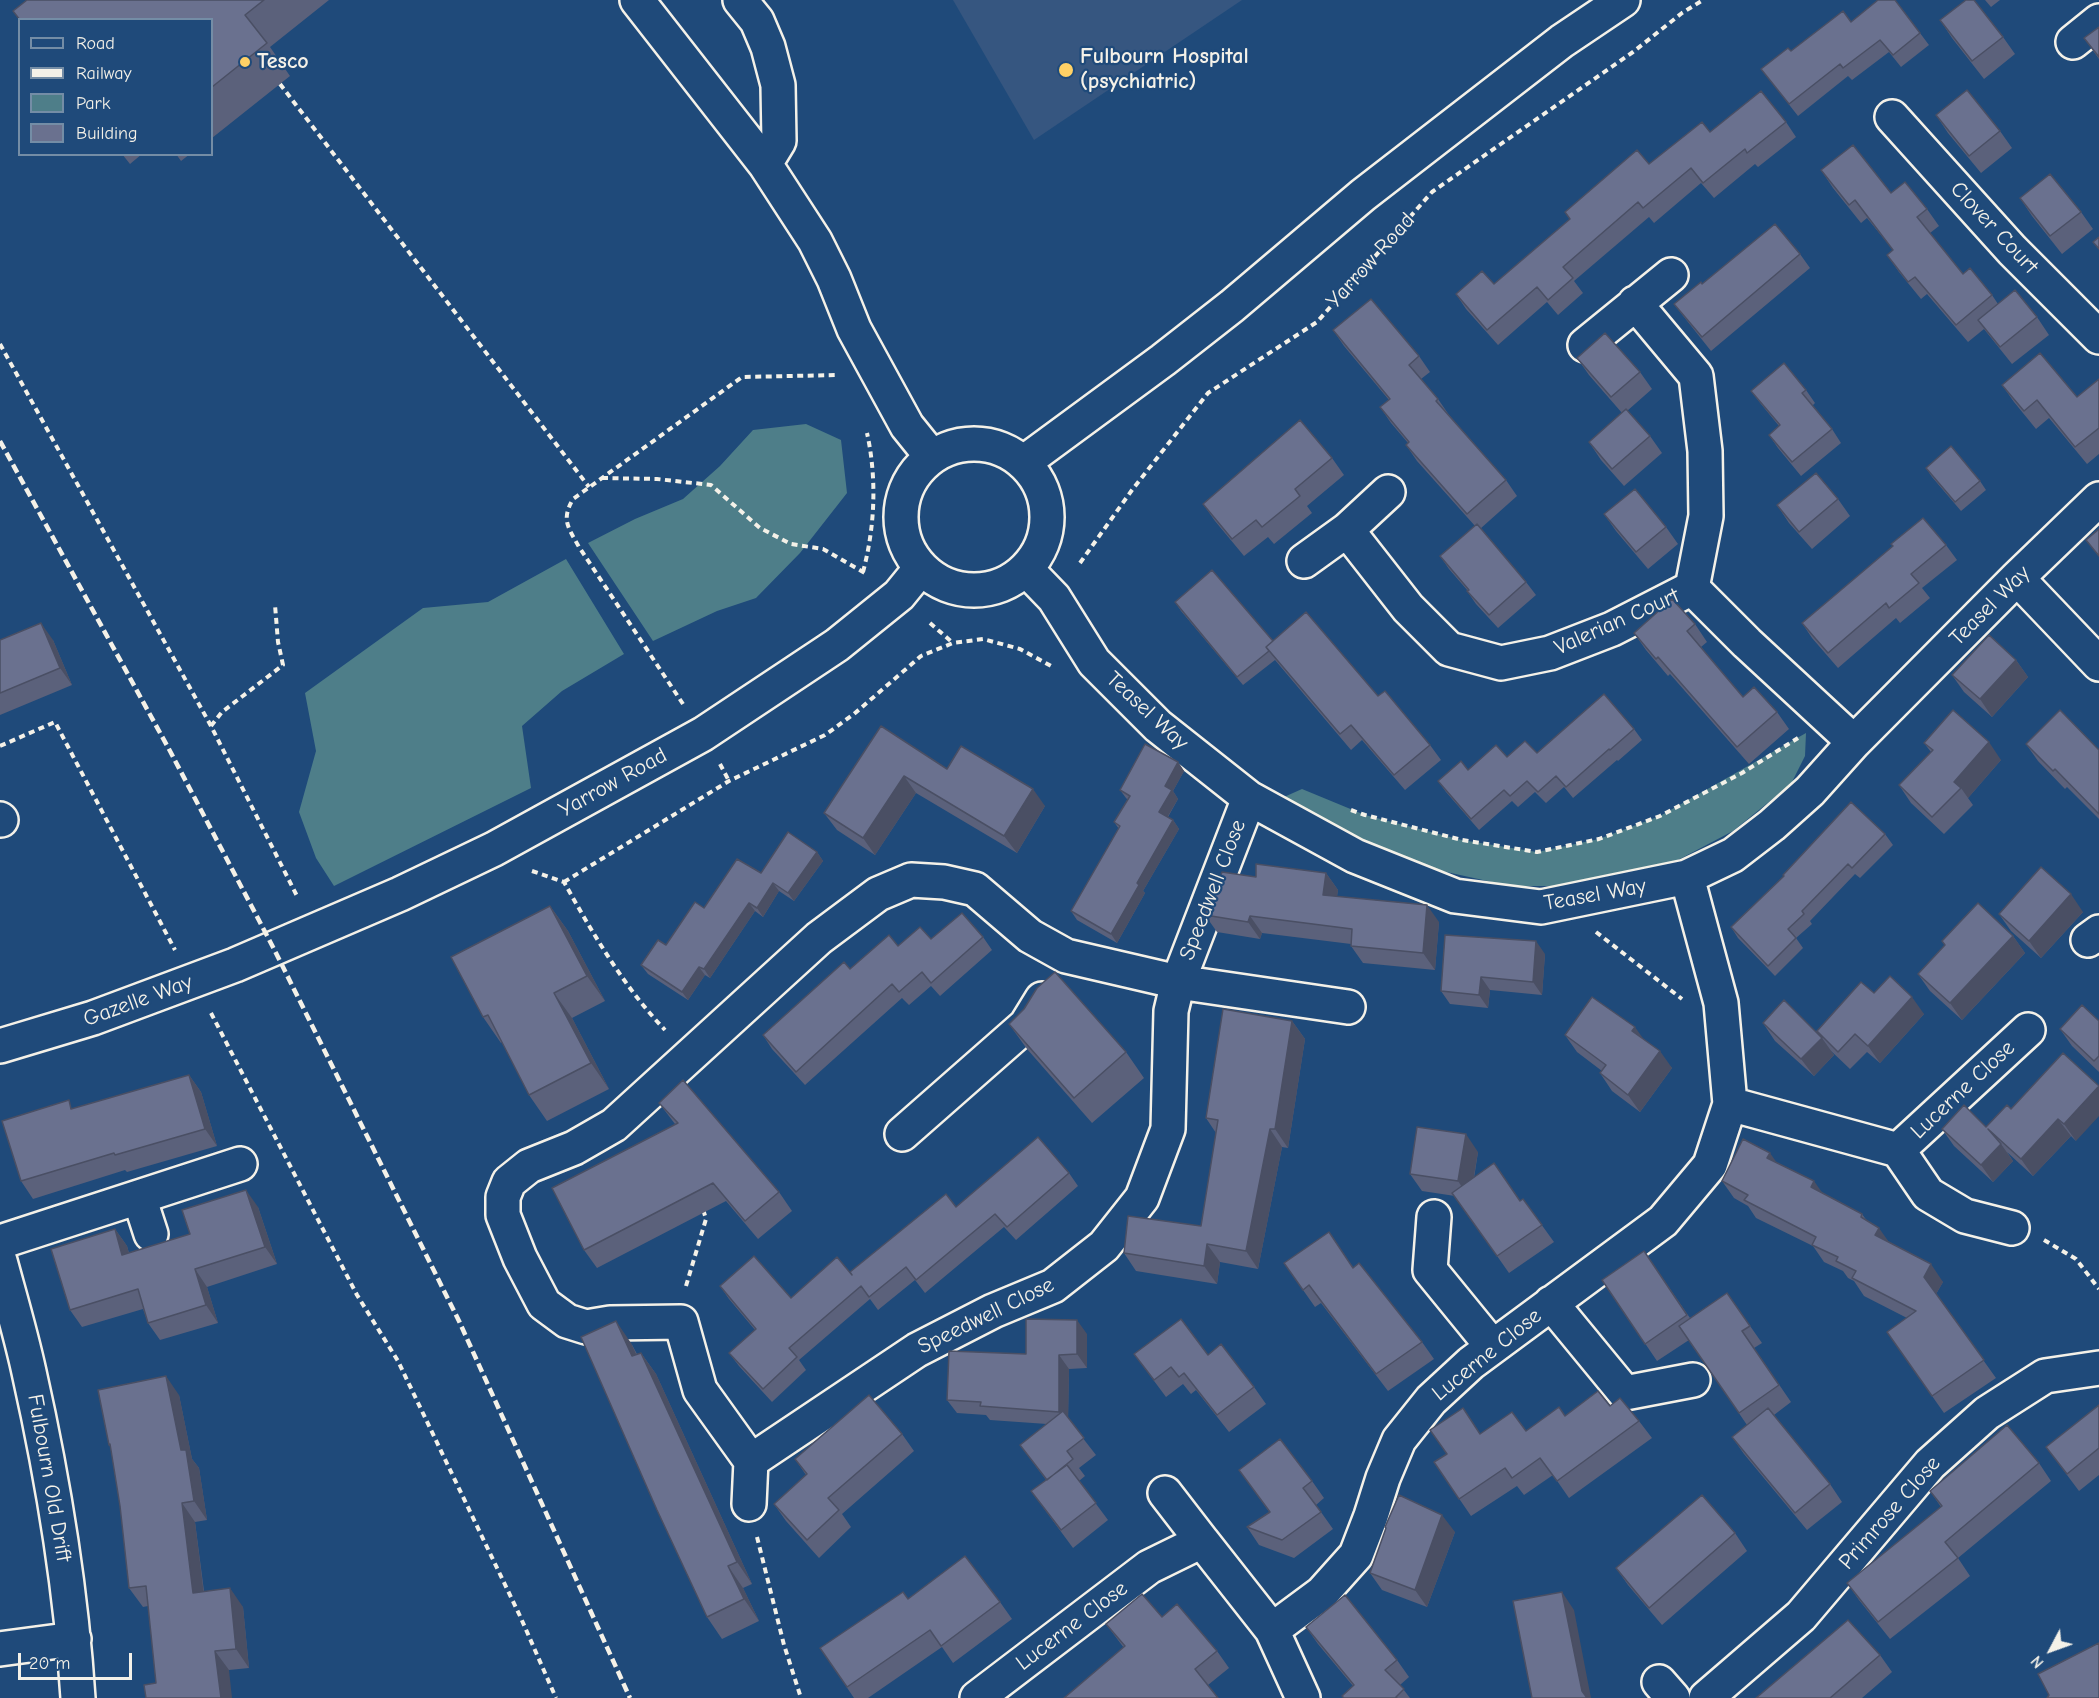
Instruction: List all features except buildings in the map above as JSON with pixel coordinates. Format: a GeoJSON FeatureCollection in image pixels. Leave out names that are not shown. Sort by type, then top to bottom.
{"type":"FeatureCollection","features":[{"type":"Feature","properties":{"kind":"street"},"geometry":{"type":"LineString","coordinates":[[637,0],[765,164],[815,241],[834,279],[854,329],[907,426],[932,456]]}},
{"type":"Feature","properties":{"kind":"street"},"geometry":{"type":"LineString","coordinates":[[740,0],[757,21],[768,47],[778,85],[779,141],[765,164]]}},
{"type":"Feature","properties":{"kind":"street"},"geometry":{"type":"LineString","coordinates":[[1023,463],[1163,360],[1223,313],[1363,195],[1562,41],[1623,0]]}},
{"type":"Feature","properties":{"kind":"street"},"geometry":{"type":"LineString","coordinates":[[2073,42],[2099,21]]}},
{"type":"Feature","properties":{"kind":"street","name":"Clover Court"},"geometry":{"type":"LineString","coordinates":[[1892,117],[2012,250],[2099,337]]}},
{"type":"Feature","properties":{"kind":"street"},"geometry":{"type":"LineString","coordinates":[[1585,345],[1671,274]]}},
{"type":"Feature","properties":{"kind":"street","name":"Valerian Court"},"geometry":{"type":"LineString","coordinates":[[1635,303],[1696,376],[1705,451],[1706,516],[1692,588]]}},
{"type":"Feature","properties":{"kind":"street"},"geometry":{"type":"LineString","coordinates":[[969,444],[988,445],[1007,452],[1023,463],[1036,478],[1044,496],[1047,515],[1045,535],[1038,553],[1026,569],[1008,582],[986,590],[962,589],[940,582],[921,568],[910,554],[903,537],[902,501],[908,484],[932,456],[950,448],[969,444]]}},
{"type":"Feature","properties":{"kind":"street"},"geometry":{"type":"LineString","coordinates":[[1304,561],[1347,530],[1388,492]]}},
{"type":"Feature","properties":{"kind":"street","name":"Teasel Way"},"geometry":{"type":"LineString","coordinates":[[1026,569],[1054,598],[1094,662],[1158,726],[1250,798],[1355,856],[1455,896],[1541,907],[1687,877],[1733,855],[1772,825],[1810,790],[1854,742],[2099,499]]}},
{"type":"Feature","properties":{"kind":"street","name":"Valerian Court"},"geometry":{"type":"LineString","coordinates":[[1347,530],[1408,608],[1449,649],[1501,663],[1561,649],[1612,628],[1692,588]]}},
{"type":"Feature","properties":{"kind":"street","name":"Yarrow Road"},"geometry":{"type":"LineString","coordinates":[[274,948],[400,894],[494,849],[703,734],[837,645],[898,595],[921,568]]}},
{"type":"Feature","properties":{"kind":"street"},"geometry":{"type":"LineString","coordinates":[[2017,578],[2099,664]]}},
{"type":"Feature","properties":{"kind":"street","name":"Valerian Court"},"geometry":{"type":"LineString","coordinates":[[1692,588],[1747,643],[1854,742]]}},
{"type":"Feature","properties":{"kind":"street","name":"Speedwell Close"},"geometry":{"type":"LineString","coordinates":[[750,1461],[916,1350],[993,1311],[1053,1286],[1104,1246],[1142,1198],[1168,1129],[1171,1011],[1178,982],[1250,798]]}},
{"type":"Feature","properties":{"kind":"street","name":"Lucerne Close"},"geometry":{"type":"LineString","coordinates":[[1272,1630],[1322,1593],[1356,1555],[1399,1440],[1431,1400],[1470,1363],[1492,1346],[1663,1221],[1710,1165],[1730,1104],[1721,1003],[1687,877]]}},
{"type":"Feature","properties":{"kind":"street","name":"Speedwell Close"},"geometry":{"type":"LineString","coordinates":[[681,1322],[610,1323],[586,1327],[567,1321],[544,1304],[520,1258],[503,1215],[503,1197],[509,1182],[529,1166],[574,1148],[614,1125],[819,938],[878,894],[911,880],[944,882],[975,890],[1030,936],[1066,956],[1178,982]]}},
{"type":"Feature","properties":{"kind":"street","name":"Gazelle Way"},"geometry":{"type":"LineString","coordinates":[[0,1046],[93,1018],[274,948]]}},
{"type":"Feature","properties":{"kind":"street"},"geometry":{"type":"LineString","coordinates":[[902,1134],[1026,1025],[1066,956]]}},
{"type":"Feature","properties":{"kind":"street"},"geometry":{"type":"LineString","coordinates":[[1178,982],[1348,1007]]}},
{"type":"Feature","properties":{"kind":"street","name":"Lucerne Close"},"geometry":{"type":"LineString","coordinates":[[1898,1150],[2028,1030]]}},
{"type":"Feature","properties":{"kind":"street","name":"Lucerne Close"},"geometry":{"type":"LineString","coordinates":[[1730,1104],[1898,1150],[1928,1194],[1965,1216],[2012,1228]]}},
{"type":"Feature","properties":{"kind":"street"},"geometry":{"type":"LineString","coordinates":[[0,1242],[240,1164]]}},
{"type":"Feature","properties":{"kind":"street"},"geometry":{"type":"LineString","coordinates":[[139,1197],[151,1234]]}},
{"type":"Feature","properties":{"kind":"street"},"geometry":{"type":"LineString","coordinates":[[1434,1217],[1430,1270],[1492,1346]]}},
{"type":"Feature","properties":{"kind":"street","name":"Fulbourn Old Drift"},"geometry":{"type":"LineString","coordinates":[[0,1261],[31,1382],[63,1554],[74,1640],[78,1698]]}},
{"type":"Feature","properties":{"kind":"street"},"geometry":{"type":"LineString","coordinates":[[1551,1303],[1625,1393],[1693,1380]]}},
{"type":"Feature","properties":{"kind":"street"},"geometry":{"type":"LineString","coordinates":[[681,1322],[700,1390],[750,1461],[749,1504]]}},
{"type":"Feature","properties":{"kind":"street","name":"Primrose Close"},"geometry":{"type":"LineString","coordinates":[[1706,1698],[1801,1616],[1930,1464],[1987,1413],[2045,1376],[2099,1368]]}},
{"type":"Feature","properties":{"kind":"street"},"geometry":{"type":"LineString","coordinates":[[1165,1493],[1272,1630],[1303,1698]]}},
{"type":"Feature","properties":{"kind":"street","name":"Lucerne Close"},"geometry":{"type":"LineString","coordinates":[[977,1698],[1149,1568],[1202,1541]]}},
{"type":"Feature","properties":{"kind":"street"},"geometry":{"type":"LineString","coordinates":[[0,1649],[74,1640]]}},
{"type":"Feature","properties":{"kind":"path","name":"Yarrow Road"},"geometry":{"type":"LineString","coordinates":[[1080,563],[1132,490],[1208,393],[1317,321],[1432,192],[1633,52],[1682,13],[1703,0]]}},
{"type":"Feature","properties":{"kind":"path"},"geometry":{"type":"LineString","coordinates":[[280,84],[589,487]]}},
{"type":"Feature","properties":{"kind":"path"},"geometry":{"type":"LineString","coordinates":[[0,344],[211,726],[315,931]]}},
{"type":"Feature","properties":{"kind":"path"},"geometry":{"type":"LineString","coordinates":[[729,781],[703,734],[579,547],[568,526],[566,512],[573,499],[742,377],[845,375]]}},
{"type":"Feature","properties":{"kind":"path"},"geometry":{"type":"LineString","coordinates":[[602,478],[657,479],[711,485],[759,528],[791,544],[824,549],[863,572],[869,549],[873,516],[873,460],[867,430]]}},
{"type":"Feature","properties":{"kind":"path"},"geometry":{"type":"LineString","coordinates":[[211,726],[222,712],[283,665],[278,642],[275,605]]}},
{"type":"Feature","properties":{"kind":"path"},"geometry":{"type":"LineString","coordinates":[[930,623],[952,643]]}},
{"type":"Feature","properties":{"kind":"path"},"geometry":{"type":"LineString","coordinates":[[689,1055],[644,1005],[598,942],[564,882],[729,781],[825,735],[854,714],[921,656],[952,643],[983,639],[1020,648],[1059,670]]}},
{"type":"Feature","properties":{"kind":"path"},"geometry":{"type":"LineString","coordinates":[[1344,807],[1365,815],[1462,840],[1537,852],[1599,839],[1660,816],[1742,773],[1806,733],[1825,715]]}},
{"type":"Feature","properties":{"kind":"path"},"geometry":{"type":"LineString","coordinates":[[0,746],[55,722],[191,982],[208,1007],[357,1295],[398,1361],[520,1616],[556,1698]]}},
{"type":"Feature","properties":{"kind":"path"},"geometry":{"type":"LineString","coordinates":[[681,1322],[683,1294],[706,1219],[700,1199]]}},
{"type":"Feature","properties":{"kind":"path"},"geometry":{"type":"LineString","coordinates":[[2012,1228],[2039,1238],[2076,1259],[2099,1289]]}},
{"type":"Feature","properties":{"kind":"path"},"geometry":{"type":"LineString","coordinates":[[749,1504],[784,1645],[801,1698]]}},
{"type":"Feature","properties":{"kind":"shaded area","name":"Fulbourn Hospital (psychiatric)"},"geometry":{"type":"Polygon","coordinates":[[[953,0],[1242,0],[1034,140],[953,0]]]}},
{"type":"Feature","properties":{"kind":"green space"},"geometry":{"type":"Polygon","coordinates":[[[806,424],[841,440],[847,493],[800,553],[756,598],[717,611],[653,641],[588,543],[635,519],[683,499],[720,466],[753,430],[806,424]]]}},
{"type":"Feature","properties":{"kind":"green space"},"geometry":{"type":"Polygon","coordinates":[[[566,559],[624,654],[562,691],[522,726],[531,788],[334,886],[316,858],[299,812],[316,751],[305,693],[423,608],[488,602],[566,559]]]}},
{"type":"Feature","properties":{"kind":"green space"},"geometry":{"type":"Polygon","coordinates":[[[1806,733],[1805,756],[1791,784],[1733,831],[1676,861],[1569,886],[1510,886],[1442,871],[1382,850],[1284,797],[1302,789],[1365,815],[1462,840],[1537,852],[1599,839],[1660,816],[1806,733]]]}},
{"type":"Feature","properties":{"kind":"railway"},"geometry":{"type":"LineString","coordinates":[[0,441],[170,751],[274,949],[459,1321],[630,1698]]}},
{"type":"Feature","properties":{"kind":"place","name":"Tesco"},"geometry":{"type":"Point","coordinates":[245,62]}},
{"type":"Feature","properties":{"kind":"place","name":"Fulbourn Hospital (psychiatric)"},"geometry":{"type":"Point","coordinates":[1066,70]}}]}
